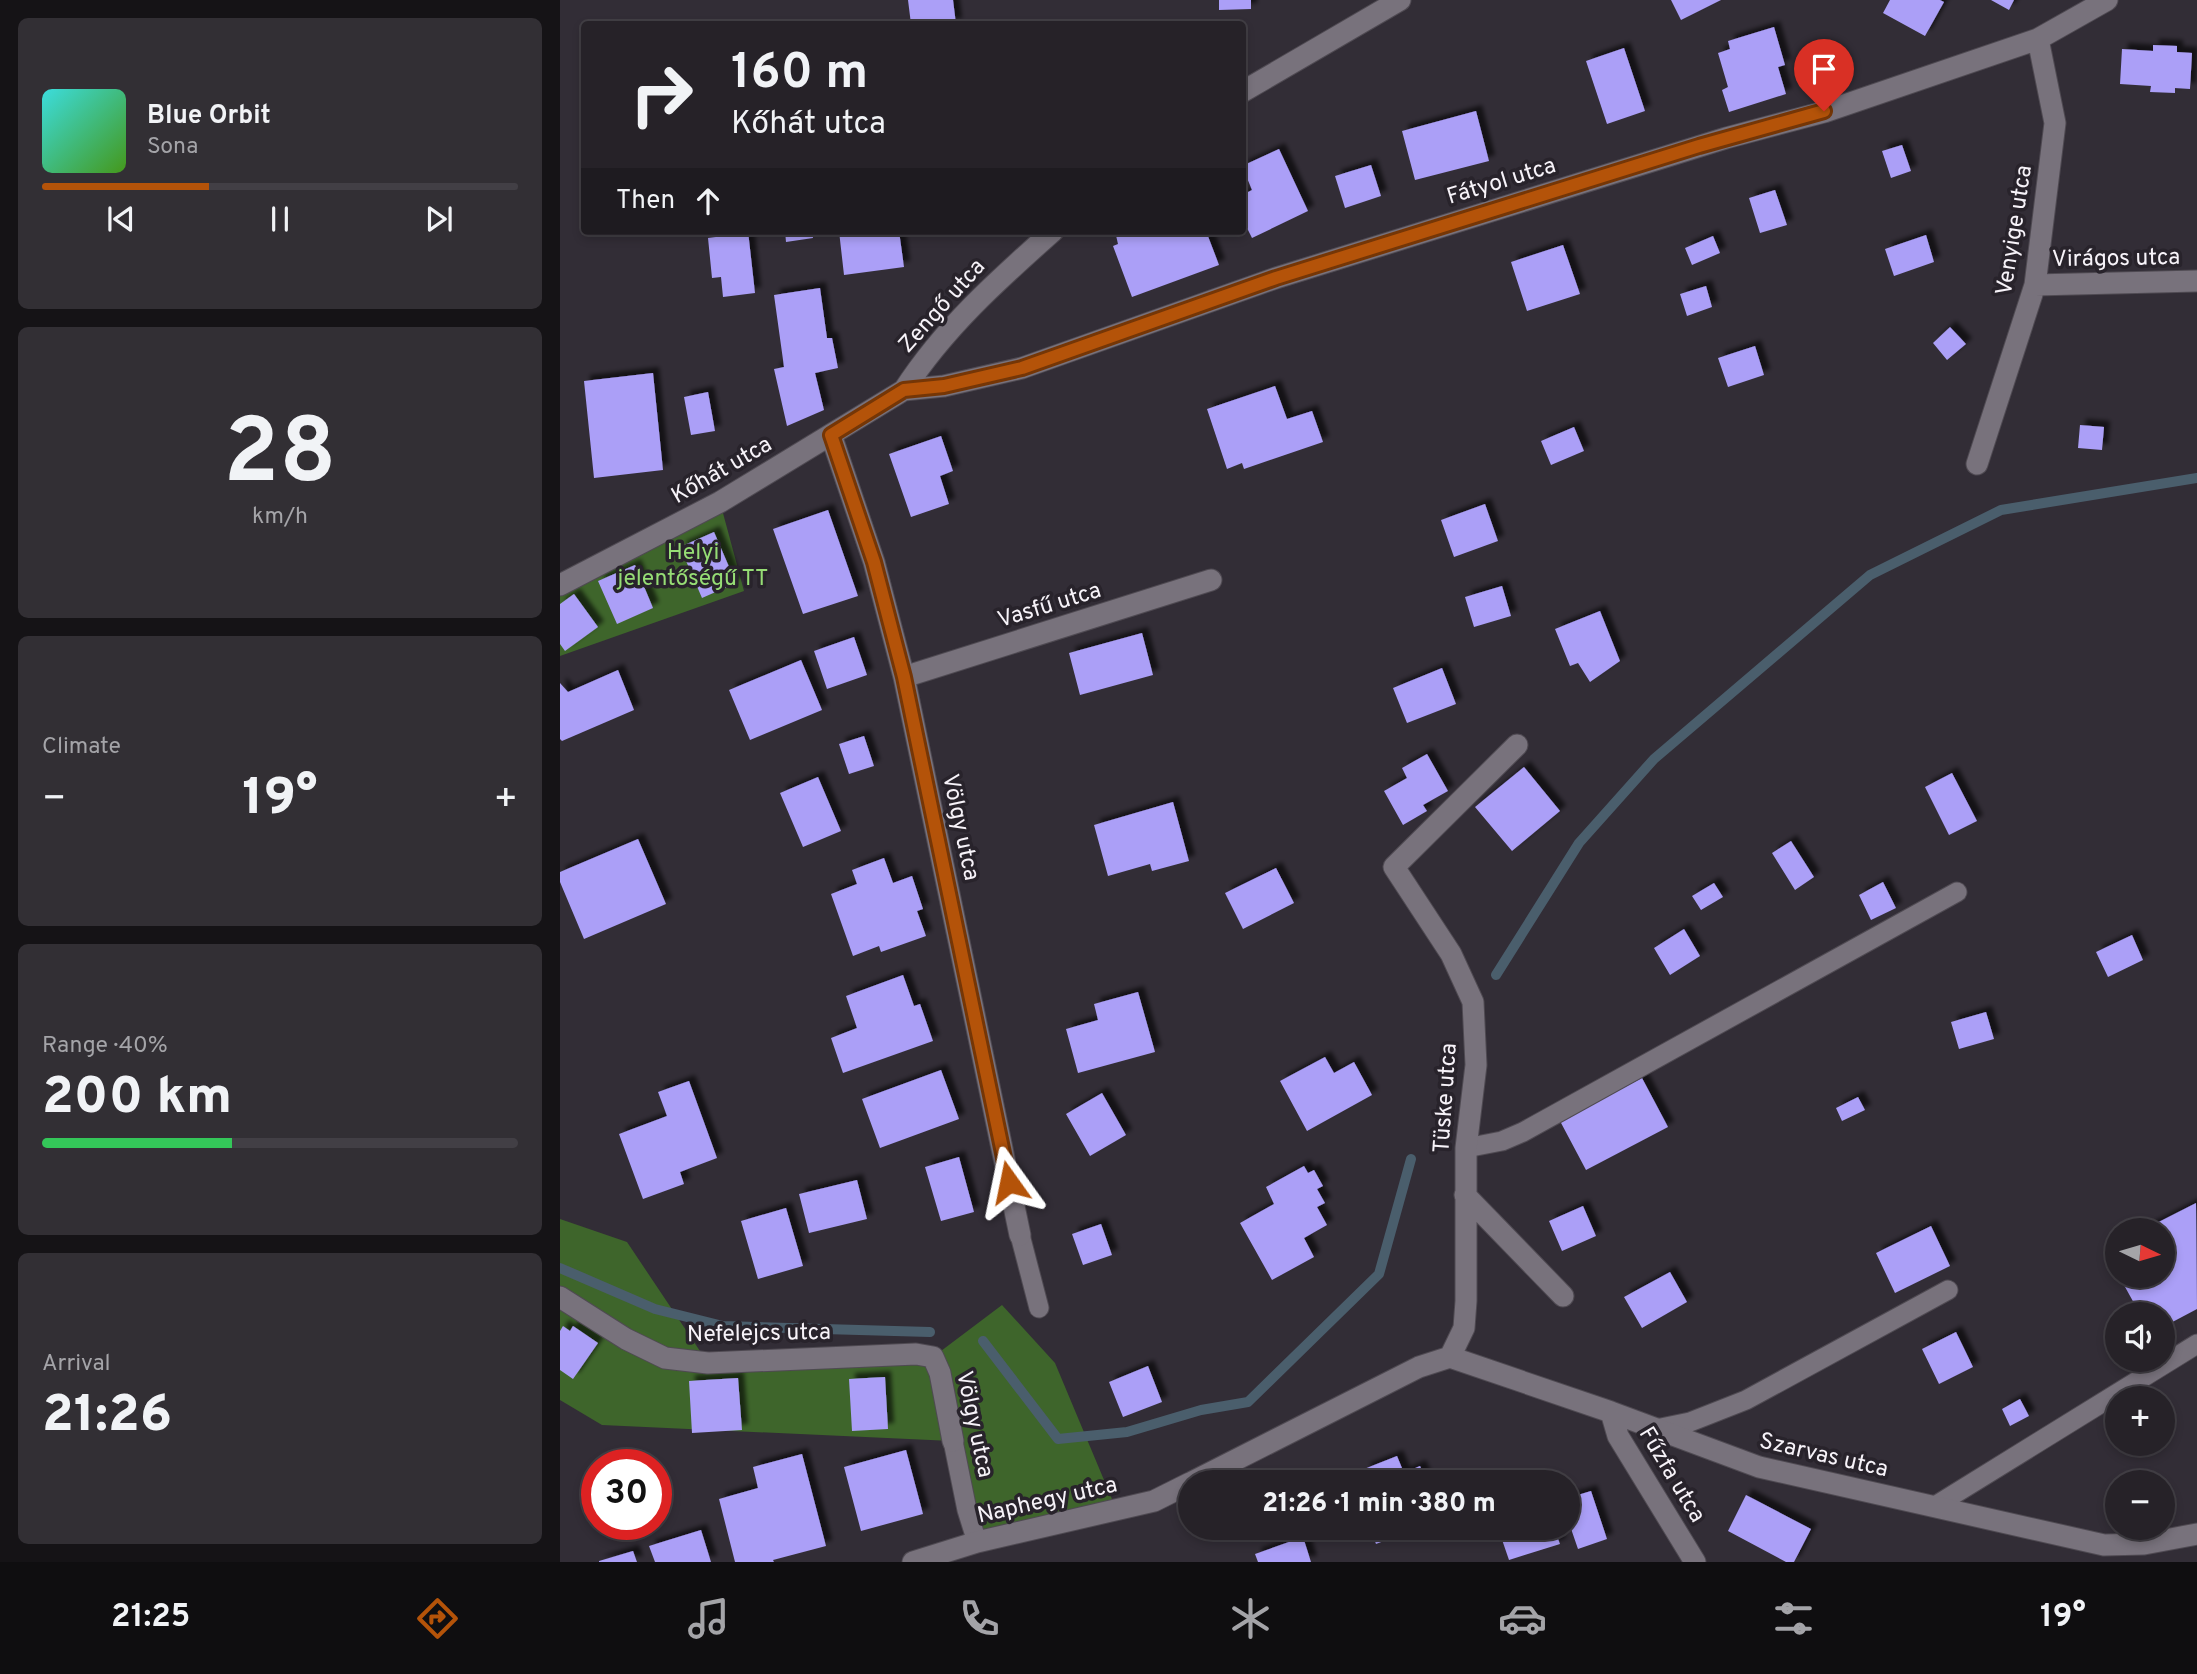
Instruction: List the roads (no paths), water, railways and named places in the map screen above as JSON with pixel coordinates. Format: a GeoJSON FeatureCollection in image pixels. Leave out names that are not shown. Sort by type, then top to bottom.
{"type":"FeatureCollection","features":[{"type":"Feature","properties":{"kind":"street"},"geometry":{"type":"LineString","coordinates":[[1246,90],[1400,0]]}},
{"type":"Feature","properties":{"kind":"street","name":"Fátyol utca"},"geometry":{"type":"LineString","coordinates":[[904,390],[944,386],[1022,368],[1276,278],[1699,146],[1824,111],[2038,39],[2107,0]]}},
{"type":"Feature","properties":{"kind":"street","name":"Venyige utca"},"geometry":{"type":"LineString","coordinates":[[1977,464],[2035,285],[2055,123],[2038,39]]}},
{"type":"Feature","properties":{"kind":"street","name":"Zengő utca"},"geometry":{"type":"LineString","coordinates":[[904,390],[948,330],[988,289],[1049,235]]}},
{"type":"Feature","properties":{"kind":"street","name":"Virágos utca"},"geometry":{"type":"LineString","coordinates":[[2035,285],[2197,281]]}},
{"type":"Feature","properties":{"kind":"street","name":"Kőhát utca"},"geometry":{"type":"LineString","coordinates":[[560,585],[720,502],[904,390]]}},
{"type":"Feature","properties":{"kind":"street","name":"Völgy utca"},"geometry":{"type":"LineString","coordinates":[[831,435],[874,562],[904,677],[1020,1235]]}},
{"type":"Feature","properties":{"kind":"street","name":"Vasfű utca"},"geometry":{"type":"LineString","coordinates":[[904,677],[1211,580]]}},
{"type":"Feature","properties":{"kind":"street","name":"Tüske utca"},"geometry":{"type":"LineString","coordinates":[[1450,1357],[1464,1328],[1466,1148],[1476,1065],[1474,1002],[1451,954],[1394,866],[1517,745]]}},
{"type":"Feature","properties":{"kind":"street"},"geometry":{"type":"LineString","coordinates":[[1465,1195],[1563,1296]]}},
{"type":"Feature","properties":{"kind":"street","name":"Nefelejcs utca"},"geometry":{"type":"LineString","coordinates":[[560,1297],[626,1339],[665,1359],[708,1363],[916,1354],[933,1357]]}},
{"type":"Feature","properties":{"kind":"street","name":"Völgy utca"},"geometry":{"type":"LineString","coordinates":[[933,1357],[940,1373],[953,1441]]}},
{"type":"Feature","properties":{"kind":"street","name":"Szarvas utca"},"geometry":{"type":"LineString","coordinates":[[1450,1357],[1611,1412],[1759,1467],[2104,1545],[2144,1544],[2197,1534]]}},
{"type":"Feature","properties":{"kind":"street","name":"Naphegy utca"},"geometry":{"type":"LineString","coordinates":[[1217,1470],[1419,1367],[1450,1357]]}},
{"type":"Feature","properties":{"kind":"street","name":"Fűzfa utca"},"geometry":{"type":"LineString","coordinates":[[1611,1412],[1618,1436],[1695,1562]]}},
{"type":"Feature","properties":{"kind":"street","name":"Naphegy utca"},"geometry":{"type":"LineString","coordinates":[[913,1562],[977,1542],[1154,1501],[1178,1489]]}},
{"type":"Feature","properties":{"kind":"lane"},"geometry":{"type":"LineString","coordinates":[[1466,1148],[1502,1141],[1523,1132],[1957,892]]}},
{"type":"Feature","properties":{"kind":"lane"},"geometry":{"type":"LineString","coordinates":[[1020,1235],[1039,1308]]}},
{"type":"Feature","properties":{"kind":"lane"},"geometry":{"type":"LineString","coordinates":[[1656,1429],[1690,1422],[1746,1400],[1948,1290]]}},
{"type":"Feature","properties":{"kind":"lane"},"geometry":{"type":"LineString","coordinates":[[1935,1506],[2197,1344]]}},
{"type":"Feature","properties":{"kind":"lane","name":"Völgy utca"},"geometry":{"type":"LineString","coordinates":[[953,1441],[967,1510],[977,1542]]}},
{"type":"Feature","properties":{"kind":"waterway"},"geometry":{"type":"LineString","coordinates":[[1496,975],[1579,843],[1654,759],[1870,575],[2001,510],[2197,478]]}},
{"type":"Feature","properties":{"kind":"waterway"},"geometry":{"type":"LineString","coordinates":[[983,1341],[1058,1439],[1127,1432],[1201,1410],[1248,1402],[1379,1274],[1411,1159]]}},
{"type":"Feature","properties":{"kind":"waterway"},"geometry":{"type":"LineString","coordinates":[[560,1268],[655,1309],[723,1326],[930,1332]]}},
{"type":"Feature","properties":{"kind":"park label","name":"Helyi jelentőségű TT"},"geometry":{"type":"Point","coordinates":[693,564]}}]}
